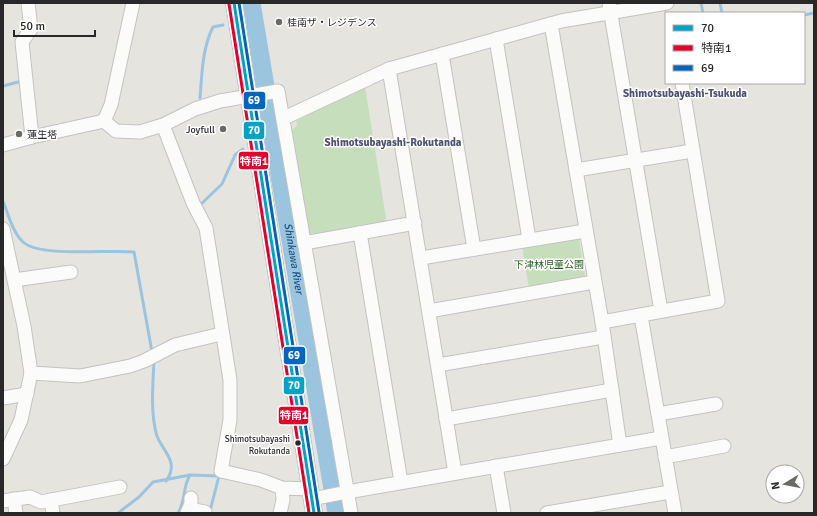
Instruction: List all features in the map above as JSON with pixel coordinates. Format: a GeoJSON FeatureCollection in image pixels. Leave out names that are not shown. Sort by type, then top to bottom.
{"type":"FeatureCollection","features":[{"type":"Feature","properties":{"kind":"street"},"geometry":{"type":"LineString","coordinates":[[28,3],[31,29],[25,38],[32,137]]}},
{"type":"Feature","properties":{"kind":"street"},"geometry":{"type":"LineString","coordinates":[[104,121],[111,105],[133,3]]}},
{"type":"Feature","properties":{"kind":"street"},"geometry":{"type":"LineString","coordinates":[[234,3],[260,94],[312,500]]}},
{"type":"Feature","properties":{"kind":"street"},"geometry":{"type":"LineString","coordinates":[[284,118],[389,69],[610,8],[668,3]]}},
{"type":"Feature","properties":{"kind":"street"},"geometry":{"type":"LineString","coordinates":[[610,8],[660,311]]}},
{"type":"Feature","properties":{"kind":"street"},"geometry":{"type":"LineString","coordinates":[[551,24],[585,231],[602,322],[620,445]]}},
{"type":"Feature","properties":{"kind":"street"},"geometry":{"type":"LineString","coordinates":[[496,39],[529,239]]}},
{"type":"Feature","properties":{"kind":"street"},"geometry":{"type":"LineString","coordinates":[[442,54],[474,249]]}},
{"type":"Feature","properties":{"kind":"street"},"geometry":{"type":"LineString","coordinates":[[389,69],[455,473]]}},
{"type":"Feature","properties":{"kind":"street"},"geometry":{"type":"LineString","coordinates":[[602,322],[718,301],[692,151],[682,84]]}},
{"type":"Feature","properties":{"kind":"street"},"geometry":{"type":"LineString","coordinates":[[104,121],[116,131],[140,132],[163,125],[195,109],[220,101],[278,91],[284,118],[304,243],[339,494],[351,513]]}},
{"type":"Feature","properties":{"kind":"street"},"geometry":{"type":"LineString","coordinates":[[3,146],[32,137],[104,121]]}},
{"type":"Feature","properties":{"kind":"street"},"geometry":{"type":"LineString","coordinates":[[163,125],[194,203],[206,228],[221,334],[230,380],[230,420],[222,471],[261,480],[312,500],[401,482],[661,438]]}},
{"type":"Feature","properties":{"kind":"street"},"geometry":{"type":"LineString","coordinates":[[576,170],[692,151]]}},
{"type":"Feature","properties":{"kind":"street"},"geometry":{"type":"LineString","coordinates":[[304,243],[415,223]]}},
{"type":"Feature","properties":{"kind":"street"},"geometry":{"type":"LineString","coordinates":[[3,229],[31,373],[21,420],[3,459]]}},
{"type":"Feature","properties":{"kind":"street"},"geometry":{"type":"LineString","coordinates":[[421,258],[529,239],[585,231]]}},
{"type":"Feature","properties":{"kind":"street"},"geometry":{"type":"LineString","coordinates":[[360,233],[401,482]]}},
{"type":"Feature","properties":{"kind":"street"},"geometry":{"type":"LineString","coordinates":[[14,280],[71,272]]}},
{"type":"Feature","properties":{"kind":"street"},"geometry":{"type":"LineString","coordinates":[[429,311],[594,282]]}},
{"type":"Feature","properties":{"kind":"street"},"geometry":{"type":"LineString","coordinates":[[640,316],[658,414],[670,492],[675,513]]}},
{"type":"Feature","properties":{"kind":"street"},"geometry":{"type":"LineString","coordinates":[[31,373],[80,376],[130,366],[144,361],[174,345],[221,334]]}},
{"type":"Feature","properties":{"kind":"street"},"geometry":{"type":"LineString","coordinates":[[438,365],[604,337]]}},
{"type":"Feature","properties":{"kind":"street"},"geometry":{"type":"LineString","coordinates":[[446,419],[612,390]]}},
{"type":"Feature","properties":{"kind":"street"},"geometry":{"type":"LineString","coordinates":[[3,398],[27,394]]}},
{"type":"Feature","properties":{"kind":"street"},"geometry":{"type":"LineString","coordinates":[[658,414],[716,404]]}},
{"type":"Feature","properties":{"kind":"street"},"geometry":{"type":"LineString","coordinates":[[665,457],[724,446]]}},
{"type":"Feature","properties":{"kind":"street"},"geometry":{"type":"LineString","coordinates":[[496,466],[504,513]]}},
{"type":"Feature","properties":{"kind":"street"},"geometry":{"type":"LineString","coordinates":[[16,513],[9,500],[30,497],[41,502],[120,487]]}},
{"type":"Feature","properties":{"kind":"street"},"geometry":{"type":"LineString","coordinates":[[280,513],[283,500],[282,488]]}},
{"type":"Feature","properties":{"kind":"street"},"geometry":{"type":"LineString","coordinates":[[547,513],[585,510],[670,492]]}},
{"type":"Feature","properties":{"kind":"street"},"geometry":{"type":"LineString","coordinates":[[51,500],[54,513]]}},
{"type":"Feature","properties":{"kind":"street"},"geometry":{"type":"LineString","coordinates":[[189,507],[206,512]]}},
{"type":"Feature","properties":{"kind":"green space"},"geometry":{"type":"Polygon","coordinates":[[[365,87],[387,224],[314,237],[313,233],[308,234],[291,131],[297,125],[296,121],[365,87]]]}},
{"type":"Feature","properties":{"kind":"green space","name":"下津林児童公園"},"geometry":{"type":"Polygon","coordinates":[[[576,237],[579,239],[585,275],[582,281],[529,289],[522,246],[576,237]]]}},
{"type":"Feature","properties":{"kind":"waterway","name":"Shinkawa River"},"geometry":{"type":"LineString","coordinates":[[251,3],[337,513]]}},
{"type":"Feature","properties":{"kind":"waterway"},"geometry":{"type":"LineString","coordinates":[[701,3],[703,12]]}},
{"type":"Feature","properties":{"kind":"waterway"},"geometry":{"type":"LineString","coordinates":[[720,3],[722,12]]}},
{"type":"Feature","properties":{"kind":"waterway"},"geometry":{"type":"LineString","coordinates":[[805,15],[814,13]]}},
{"type":"Feature","properties":{"kind":"waterway"},"geometry":{"type":"LineString","coordinates":[[200,98],[203,62],[209,35],[213,27],[223,25]]}},
{"type":"Feature","properties":{"kind":"waterway"},"geometry":{"type":"LineString","coordinates":[[3,86],[22,81]]}},
{"type":"Feature","properties":{"kind":"waterway"},"geometry":{"type":"LineString","coordinates":[[199,206],[222,184],[235,155],[243,149]]}},
{"type":"Feature","properties":{"kind":"waterway"},"geometry":{"type":"LineString","coordinates":[[3,201],[16,234],[23,242],[32,247],[45,250],[76,252],[134,252],[152,352]]}},
{"type":"Feature","properties":{"kind":"waterway"},"geometry":{"type":"LineString","coordinates":[[154,360],[152,398],[153,418],[157,436],[171,463],[170,474],[166,481]]}},
{"type":"Feature","properties":{"kind":"waterway"},"geometry":{"type":"LineString","coordinates":[[118,513],[139,497],[153,482],[190,475]]}},
{"type":"Feature","properties":{"kind":"waterway"},"geometry":{"type":"LineString","coordinates":[[178,513],[190,475],[218,476]]}},
{"type":"Feature","properties":{"kind":"waterway"},"geometry":{"type":"LineString","coordinates":[[210,511],[219,476]]}},
{"type":"Feature","properties":{"kind":"transit line","name":"70"},"geometry":{"type":"LineString","coordinates":[[234,3],[314,513]]}},
{"type":"Feature","properties":{"kind":"transit line","name":"69"},"geometry":{"type":"LineString","coordinates":[[239,3],[319,512]]}},
{"type":"Feature","properties":{"kind":"transit line","name":"特南1"},"geometry":{"type":"LineString","coordinates":[[229,4],[309,513]]}},
{"type":"Feature","properties":{"kind":"place","name":"桂南ザ・レジデンス"},"geometry":{"type":"Point","coordinates":[279,22]}},
{"type":"Feature","properties":{"kind":"place","name":"Joyfull"},"geometry":{"type":"Point","coordinates":[223,129]}},
{"type":"Feature","properties":{"kind":"place","name":"蓮生塔"},"geometry":{"type":"Point","coordinates":[19,134]}},
{"type":"Feature","properties":{"kind":"place","name":"Shimotsubayashi Rokutanda"},"geometry":{"type":"Point","coordinates":[298,443]}},
{"type":"Feature","properties":{"kind":"district","name":"Shimotsubayashi-Tsukuda"},"geometry":{"type":"Point","coordinates":[685,93]}},
{"type":"Feature","properties":{"kind":"district","name":"Shimotsubayashi-Rokutanda"},"geometry":{"type":"Point","coordinates":[393,142]}}]}
